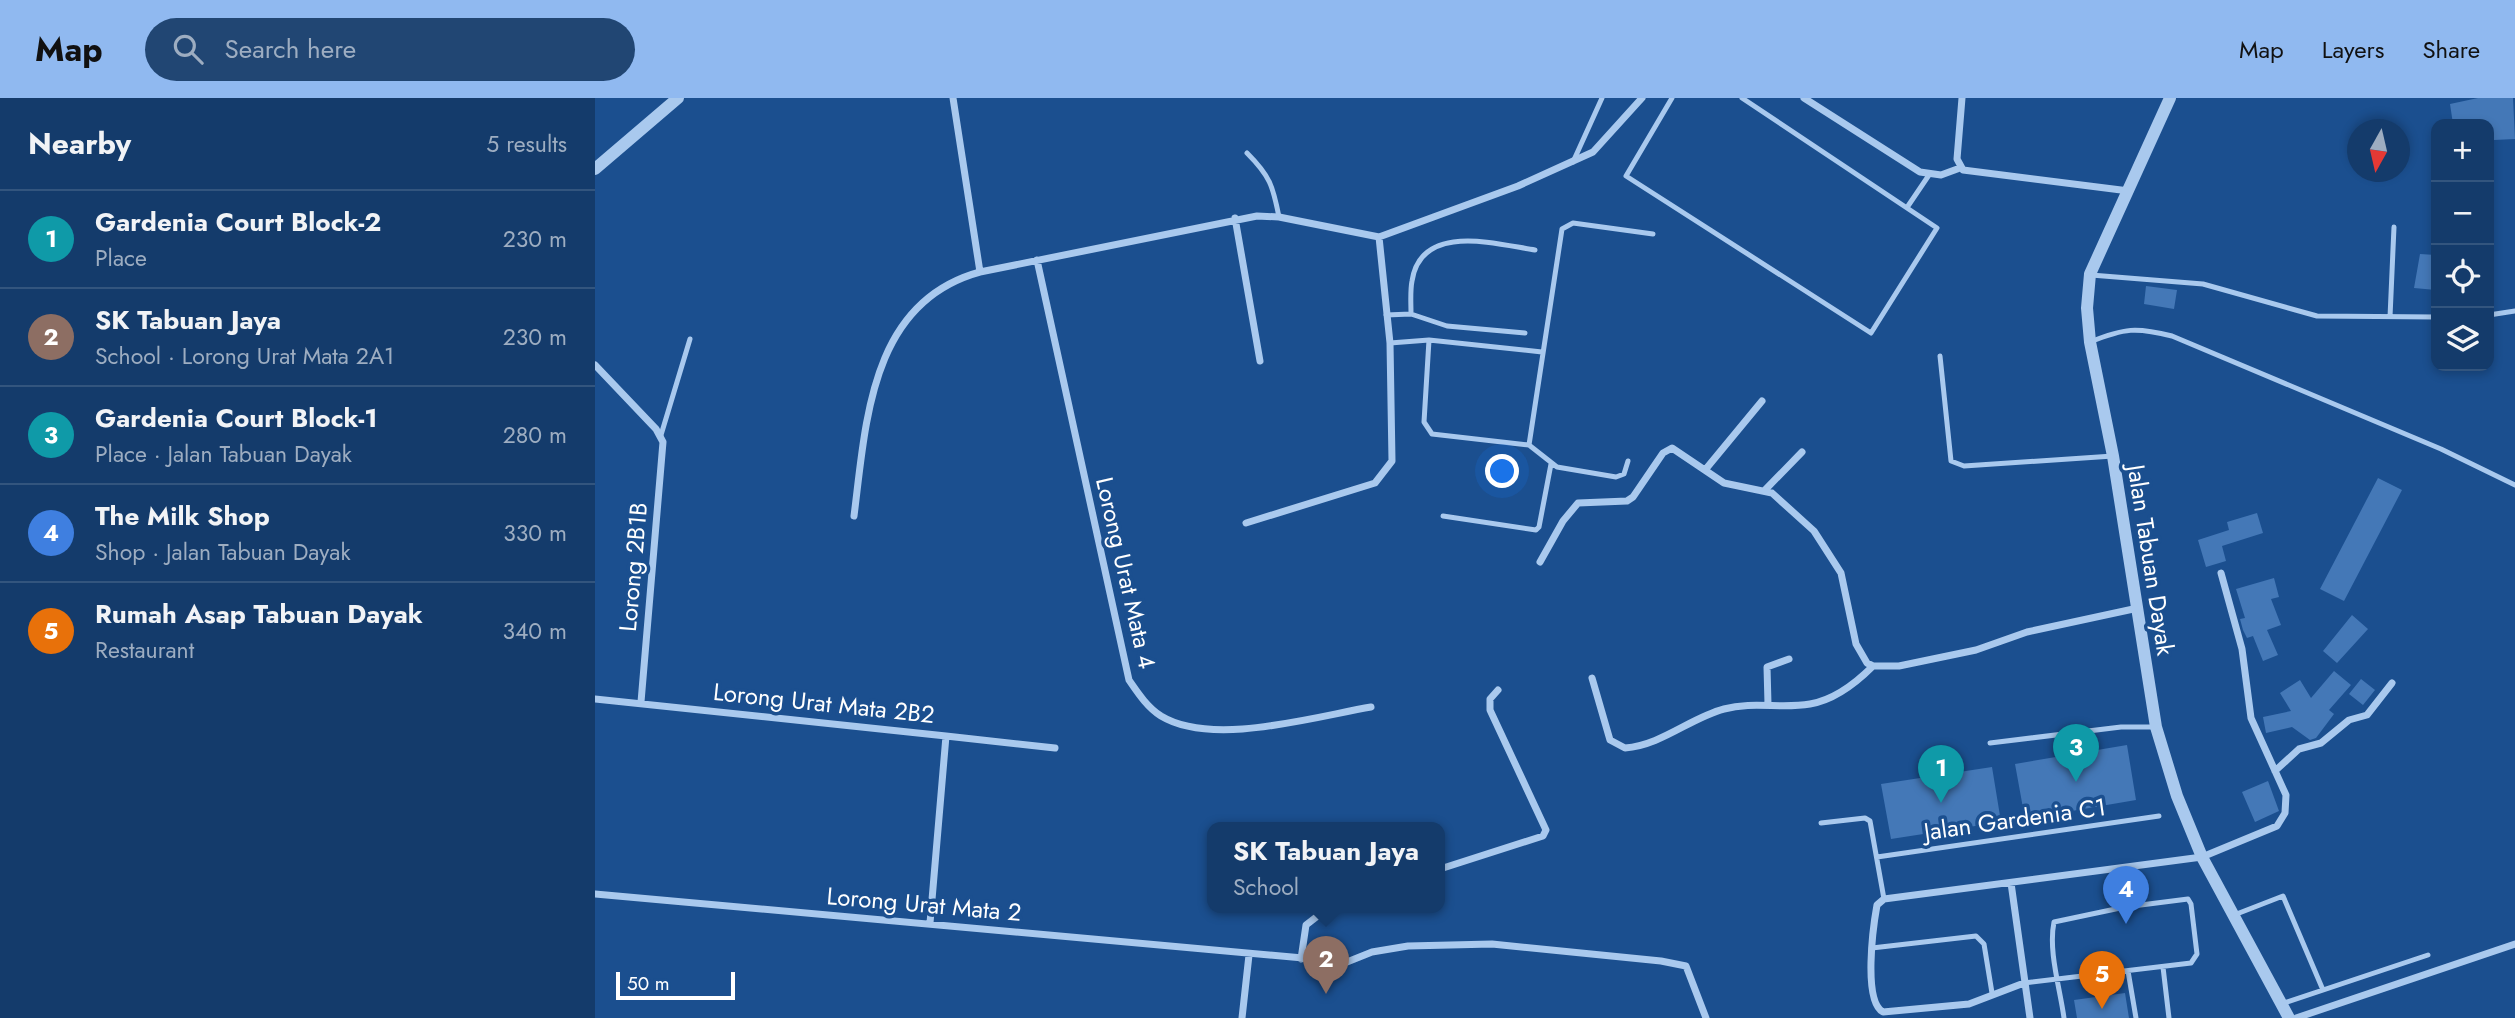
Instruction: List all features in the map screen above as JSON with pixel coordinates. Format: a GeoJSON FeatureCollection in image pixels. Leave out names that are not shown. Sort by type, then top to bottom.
{"type":"FeatureCollection","features":[{"type":"Feature","properties":{"kind":"street"},"geometry":{"type":"LineString","coordinates":[[595,168],[678,98]]}},
{"type":"Feature","properties":{"kind":"street"},"geometry":{"type":"LineString","coordinates":[[953,98],[980,272]]}},
{"type":"Feature","properties":{"kind":"street"},"geometry":{"type":"LineString","coordinates":[[854,516],[872,387],[898,332],[934,293],[955,279],[1235,218],[1279,217],[1379,237],[1518,186],[1573,162],[1604,143],[1642,98]]}},
{"type":"Feature","properties":{"kind":"street"},"geometry":{"type":"LineString","coordinates":[[1804,98],[1900,162],[1929,175],[1960,168]]}},
{"type":"Feature","properties":{"kind":"street"},"geometry":{"type":"LineString","coordinates":[[1962,98],[1957,159],[1960,168],[1967,172],[2130,191]]}},
{"type":"Feature","properties":{"kind":"street","name":"Jalan Tabuan Dayak"},"geometry":{"type":"LineString","coordinates":[[2170,98],[2090,274],[2087,308],[2090,342],[2113,456],[2156,727],[2177,796],[2202,857],[2231,916],[2289,1018]]}},
{"type":"Feature","properties":{"kind":"street"},"geometry":{"type":"LineString","coordinates":[[1235,218],[1260,361]]}},
{"type":"Feature","properties":{"kind":"street"},"geometry":{"type":"LineString","coordinates":[[1247,523],[1375,483],[1392,461],[1390,343],[1379,237]]}},
{"type":"Feature","properties":{"kind":"street","name":"Lorong Urat Mata 4"},"geometry":{"type":"LineString","coordinates":[[1037,260],[1129,680],[1142,699],[1158,714],[1197,730],[1232,730],[1371,708]]}},
{"type":"Feature","properties":{"kind":"street"},"geometry":{"type":"LineString","coordinates":[[595,365],[660,435]]}},
{"type":"Feature","properties":{"kind":"street"},"geometry":{"type":"LineString","coordinates":[[1705,470],[1762,401]]}},
{"type":"Feature","properties":{"kind":"street","name":"Lorong 2B1B"},"geometry":{"type":"LineString","coordinates":[[641,702],[663,442],[660,435]]}},
{"type":"Feature","properties":{"kind":"street"},"geometry":{"type":"LineString","coordinates":[[1540,562],[1563,521],[1578,503],[1627,502],[1667,449],[1679,450],[1724,483],[1765,490],[1814,531],[1841,573],[1856,643],[1867,663],[1873,666],[1899,666],[1976,650],[2027,632],[2138,608]]}},
{"type":"Feature","properties":{"kind":"street"},"geometry":{"type":"LineString","coordinates":[[1765,490],[1802,452]]}},
{"type":"Feature","properties":{"kind":"street"},"geometry":{"type":"LineString","coordinates":[[2024,983],[1969,1004],[1883,1012],[1872,999],[1872,948],[1877,905],[1884,899],[2202,857],[2277,826],[2282,820],[2286,795],[2251,718],[2242,649],[2221,573]]}},
{"type":"Feature","properties":{"kind":"street"},"geometry":{"type":"LineString","coordinates":[[1768,704],[1767,667],[1789,659]]}},
{"type":"Feature","properties":{"kind":"street"},"geometry":{"type":"LineString","coordinates":[[1592,678],[1610,740],[1625,748],[1663,737],[1721,710],[1768,704],[1811,704],[1857,682],[1873,666]]}},
{"type":"Feature","properties":{"kind":"street"},"geometry":{"type":"LineString","coordinates":[[2275,771],[2299,749],[2321,743],[2349,720],[2367,715],[2392,684]]}},
{"type":"Feature","properties":{"kind":"street"},"geometry":{"type":"LineString","coordinates":[[1445,867],[1543,836],[1546,830],[1490,710],[1489,699],[1498,690]]}},
{"type":"Feature","properties":{"kind":"street","name":"Lorong Urat Mata 2B2"},"geometry":{"type":"LineString","coordinates":[[595,699],[946,736],[930,923]]}},
{"type":"Feature","properties":{"kind":"street"},"geometry":{"type":"LineString","coordinates":[[946,736],[1055,748]]}},
{"type":"Feature","properties":{"kind":"street"},"geometry":{"type":"LineString","coordinates":[[2011,883],[2029,1018]]}},
{"type":"Feature","properties":{"kind":"street","name":"Lorong Urat Mata 2"},"geometry":{"type":"LineString","coordinates":[[595,894],[1347,962],[1372,952],[1408,946],[1492,944],[1661,961],[1686,966],[1706,1018]]}},
{"type":"Feature","properties":{"kind":"street"},"geometry":{"type":"LineString","coordinates":[[1301,958],[1307,925],[1322,913]]}},
{"type":"Feature","properties":{"kind":"street"},"geometry":{"type":"LineString","coordinates":[[2296,1018],[2515,944]]}},
{"type":"Feature","properties":{"kind":"street"},"geometry":{"type":"LineString","coordinates":[[1242,1018],[1248,955]]}},
{"type":"Feature","properties":{"kind":"lane"},"geometry":{"type":"LineString","coordinates":[[1573,162],[1602,98]]}},
{"type":"Feature","properties":{"kind":"lane"},"geometry":{"type":"LineString","coordinates":[[1672,98],[1626,176],[1871,333],[1937,228],[1908,206],[1742,98]]}},
{"type":"Feature","properties":{"kind":"lane"},"geometry":{"type":"LineString","coordinates":[[1247,153],[1265,171],[1273,184],[1279,217]]}},
{"type":"Feature","properties":{"kind":"lane"},"geometry":{"type":"LineString","coordinates":[[1908,206],[1929,175]]}},
{"type":"Feature","properties":{"kind":"lane"},"geometry":{"type":"LineString","coordinates":[[1529,445],[1562,229],[1573,223],[1653,234]]}},
{"type":"Feature","properties":{"kind":"lane"},"geometry":{"type":"LineString","coordinates":[[2389,317],[2395,227]]}},
{"type":"Feature","properties":{"kind":"lane"},"geometry":{"type":"LineString","coordinates":[[1411,314],[1412,281],[1418,262],[1428,250],[1464,240],[1535,250]]}},
{"type":"Feature","properties":{"kind":"lane"},"geometry":{"type":"LineString","coordinates":[[2090,274],[2203,284],[2317,316],[2431,317]]}},
{"type":"Feature","properties":{"kind":"lane"},"geometry":{"type":"LineString","coordinates":[[2494,314],[2515,311]]}},
{"type":"Feature","properties":{"kind":"lane"},"geometry":{"type":"LineString","coordinates":[[1386,315],[1411,314],[1447,326],[1525,333]]}},
{"type":"Feature","properties":{"kind":"lane"},"geometry":{"type":"LineString","coordinates":[[2090,342],[2123,329],[2141,328],[2172,336],[2441,449],[2515,485]]}},
{"type":"Feature","properties":{"kind":"lane","name":"Lorong 2B1B"},"geometry":{"type":"LineString","coordinates":[[660,435],[690,339]]}},
{"type":"Feature","properties":{"kind":"lane"},"geometry":{"type":"LineString","coordinates":[[1390,343],[1429,340],[1542,352]]}},
{"type":"Feature","properties":{"kind":"lane"},"geometry":{"type":"LineString","coordinates":[[1429,340],[1424,422],[1428,431],[1529,445],[1537,449],[1551,464],[1616,477],[1624,474],[1628,461]]}},
{"type":"Feature","properties":{"kind":"lane"},"geometry":{"type":"LineString","coordinates":[[1940,356],[1951,461],[1963,466],[2113,456]]}},
{"type":"Feature","properties":{"kind":"lane"},"geometry":{"type":"LineString","coordinates":[[1443,516],[1536,530],[1539,527],[1551,464]]}},
{"type":"Feature","properties":{"kind":"lane"},"geometry":{"type":"LineString","coordinates":[[1990,743],[2121,727],[2156,727]]}},
{"type":"Feature","properties":{"kind":"lane","name":"Jalan Gardenia C1"},"geometry":{"type":"LineString","coordinates":[[1877,857],[2158,816]]}},
{"type":"Feature","properties":{"kind":"lane"},"geometry":{"type":"LineString","coordinates":[[1821,824],[1865,818],[1870,821],[1884,899]]}},
{"type":"Feature","properties":{"kind":"lane"},"geometry":{"type":"LineString","coordinates":[[2119,869],[2125,907]]}},
{"type":"Feature","properties":{"kind":"lane"},"geometry":{"type":"LineString","coordinates":[[2231,916],[2283,896],[2323,990]]}},
{"type":"Feature","properties":{"kind":"lane"},"geometry":{"type":"LineString","coordinates":[[2024,983],[2059,980],[2191,963],[2196,958],[2192,904],[2182,898],[2054,922],[2059,980],[2064,1018]]}},
{"type":"Feature","properties":{"kind":"lane"},"geometry":{"type":"LineString","coordinates":[[1872,948],[1976,936],[1984,944],[1992,993]]}},
{"type":"Feature","properties":{"kind":"lane"},"geometry":{"type":"LineString","coordinates":[[2281,1004],[2428,955]]}},
{"type":"Feature","properties":{"kind":"lane"},"geometry":{"type":"LineString","coordinates":[[2163,967],[2169,1018]]}},
{"type":"Feature","properties":{"kind":"lane"},"geometry":{"type":"LineString","coordinates":[[2128,971],[2136,1018]]}},
{"type":"Feature","properties":{"kind":"building"},"geometry":{"type":"Polygon","coordinates":[[[2478,98],[2513,98],[2515,139],[2494,140],[2494,119],[2452,119],[2450,104],[2478,98]]]}},
{"type":"Feature","properties":{"kind":"building"},"geometry":{"type":"Polygon","coordinates":[[[2420,254],[2431,255],[2431,290],[2414,288],[2420,254]]]}},
{"type":"Feature","properties":{"kind":"building"},"geometry":{"type":"Polygon","coordinates":[[[2146,286],[2177,290],[2174,309],[2144,304],[2146,286]]]}},
{"type":"Feature","properties":{"kind":"building"},"geometry":{"type":"Polygon","coordinates":[[[2378,478],[2402,490],[2344,601],[2320,589],[2378,478]]]}},
{"type":"Feature","properties":{"kind":"building"},"geometry":{"type":"Polygon","coordinates":[[[2257,513],[2263,533],[2222,546],[2226,561],[2206,567],[2198,540],[2229,530],[2227,522],[2257,513]]]}},
{"type":"Feature","properties":{"kind":"building"},"geometry":{"type":"Polygon","coordinates":[[[2274,578],[2279,597],[2271,599],[2281,625],[2267,630],[2278,655],[2263,661],[2253,636],[2247,638],[2243,630],[2240,619],[2245,618],[2236,589],[2274,578]]]}},
{"type":"Feature","properties":{"kind":"building"},"geometry":{"type":"Polygon","coordinates":[[[2352,615],[2368,629],[2337,663],[2323,651],[2352,615]]]}},
{"type":"Feature","properties":{"kind":"building"},"geometry":{"type":"Polygon","coordinates":[[[2334,671],[2351,685],[2329,710],[2334,714],[2316,738],[2310,740],[2292,727],[2266,733],[2263,717],[2291,711],[2280,693],[2300,680],[2311,698],[2334,671]]]}},
{"type":"Feature","properties":{"kind":"building"},"geometry":{"type":"Polygon","coordinates":[[[2361,679],[2375,690],[2363,705],[2349,694],[2361,679]]]}},
{"type":"Feature","properties":{"kind":"building"},"geometry":{"type":"Polygon","coordinates":[[[2127,745],[2136,800],[2025,819],[2015,764],[2127,745]]]}},
{"type":"Feature","properties":{"kind":"building"},"geometry":{"type":"Polygon","coordinates":[[[1992,767],[2001,822],[1891,839],[1881,784],[1992,767]]]}},
{"type":"Feature","properties":{"kind":"building"},"geometry":{"type":"Polygon","coordinates":[[[2268,781],[2279,811],[2255,822],[2242,792],[2268,781]]]}},
{"type":"Feature","properties":{"kind":"building"},"geometry":{"type":"Polygon","coordinates":[[[2125,993],[2129,1018],[2077,1018],[2074,1000],[2125,993]]]}},
{"type":"Feature","properties":{"kind":"place","name":"Gardenia Court Block-1"},"geometry":{"type":"Point","coordinates":[2076,782]}},
{"type":"Feature","properties":{"kind":"place","name":"Gardenia Court Block-2"},"geometry":{"type":"Point","coordinates":[1941,803]}},
{"type":"Feature","properties":{"kind":"place","name":"The Milk Shop"},"geometry":{"type":"Point","coordinates":[2126,924]}},
{"type":"Feature","properties":{"kind":"place","name":"SK Tabuan Jaya"},"geometry":{"type":"Point","coordinates":[1326,994]}},
{"type":"Feature","properties":{"kind":"place","name":"Rumah Asap Tabuan Dayak"},"geometry":{"type":"Point","coordinates":[2102,1009]}}]}
